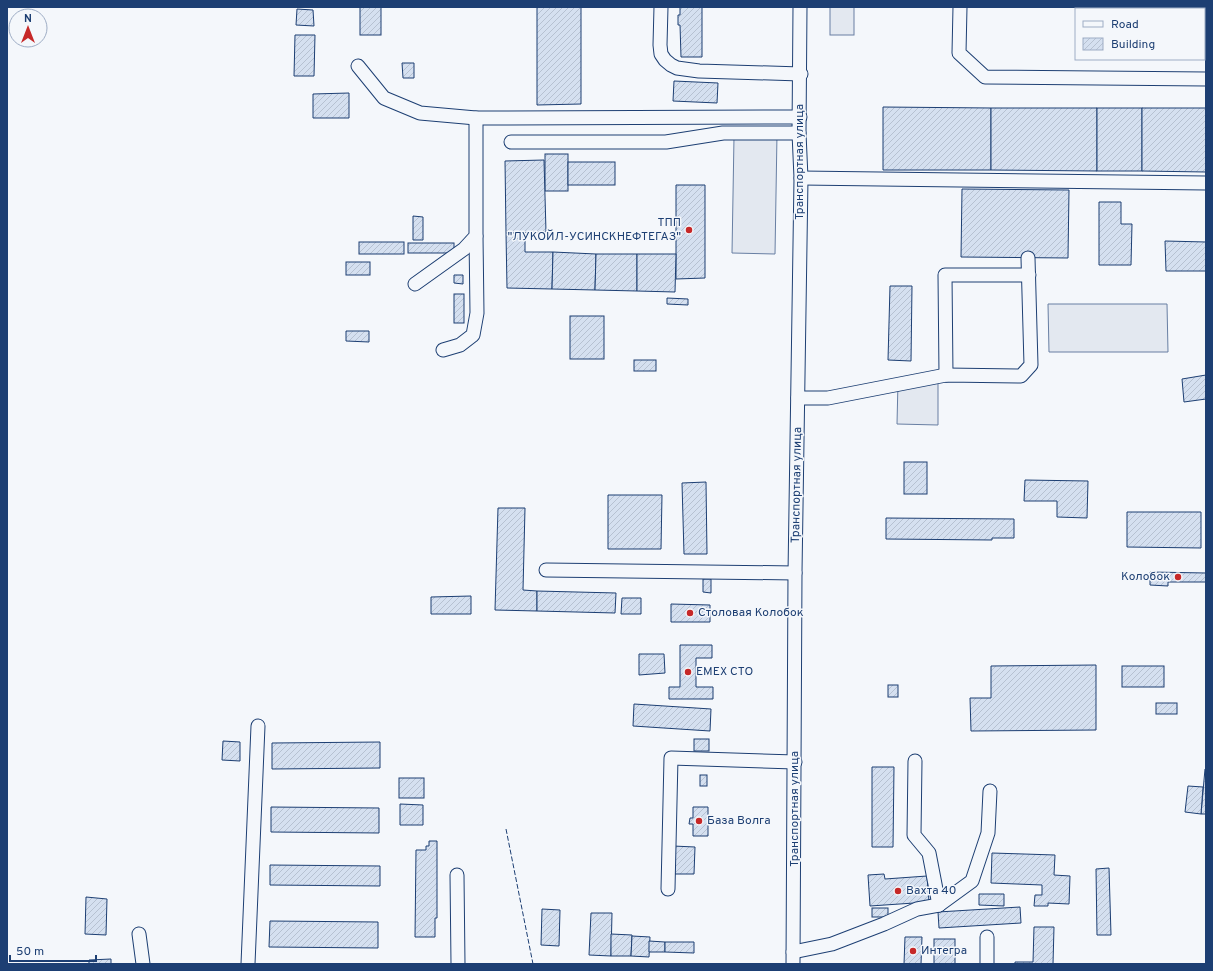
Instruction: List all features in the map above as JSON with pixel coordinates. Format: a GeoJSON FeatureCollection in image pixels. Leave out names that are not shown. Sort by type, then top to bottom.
{"type":"FeatureCollection","features":[{"type":"Feature","properties":{"kind":"street"},"geometry":{"type":"LineString","coordinates":[[661,7],[660,45],[665,60],[671,66],[699,71],[801,74]]}},
{"type":"Feature","properties":{"kind":"street","name":"Транспортная улица"},"geometry":{"type":"LineString","coordinates":[[793,958],[795,573],[801,178],[800,7]]}},
{"type":"Feature","properties":{"kind":"street"},"geometry":{"type":"LineString","coordinates":[[960,7],[959,53],[986,77],[1206,79]]}},
{"type":"Feature","properties":{"kind":"street"},"geometry":{"type":"LineString","coordinates":[[358,66],[384,98],[420,113],[476,118],[800,117]]}},
{"type":"Feature","properties":{"kind":"street"},"geometry":{"type":"LineString","coordinates":[[443,350],[460,345],[473,335],[477,313],[476,118]]}},
{"type":"Feature","properties":{"kind":"street"},"geometry":{"type":"LineString","coordinates":[[511,142],[666,142],[723,134],[800,133]]}},
{"type":"Feature","properties":{"kind":"street"},"geometry":{"type":"LineString","coordinates":[[801,178],[1206,183]]}},
{"type":"Feature","properties":{"kind":"street"},"geometry":{"type":"LineString","coordinates":[[415,284],[464,249],[476,236]]}},
{"type":"Feature","properties":{"kind":"street"},"geometry":{"type":"LineString","coordinates":[[798,398],[828,398],[946,375],[1021,376],[1031,365],[1028,258]]}},
{"type":"Feature","properties":{"kind":"street"},"geometry":{"type":"LineString","coordinates":[[946,375],[945,275],[1029,275]]}},
{"type":"Feature","properties":{"kind":"street"},"geometry":{"type":"LineString","coordinates":[[546,570],[795,573]]}},
{"type":"Feature","properties":{"kind":"street"},"geometry":{"type":"LineString","coordinates":[[248,964],[258,726]]}},
{"type":"Feature","properties":{"kind":"street"},"geometry":{"type":"LineString","coordinates":[[668,889],[671,758],[795,762]]}},
{"type":"Feature","properties":{"kind":"street"},"geometry":{"type":"LineString","coordinates":[[915,761],[914,835],[929,853],[939,905]]}},
{"type":"Feature","properties":{"kind":"street"},"geometry":{"type":"LineString","coordinates":[[793,958],[917,910],[939,905],[972,881],[988,833],[990,791]]}},
{"type":"Feature","properties":{"kind":"street"},"geometry":{"type":"LineString","coordinates":[[457,875],[458,964]]}},
{"type":"Feature","properties":{"kind":"street"},"geometry":{"type":"LineString","coordinates":[[139,934],[143,964]]}},
{"type":"Feature","properties":{"kind":"street"},"geometry":{"type":"LineString","coordinates":[[986,964],[988,937]]}},
{"type":"Feature","properties":{"kind":"shaded area"},"geometry":{"type":"Polygon","coordinates":[[[830,7],[854,7],[854,35],[830,35],[830,7]]]}},
{"type":"Feature","properties":{"kind":"shaded area"},"geometry":{"type":"Polygon","coordinates":[[[777,134],[775,254],[732,253],[734,137],[777,134]]]}},
{"type":"Feature","properties":{"kind":"shaded area"},"geometry":{"type":"Polygon","coordinates":[[[1048,304],[1167,304],[1168,352],[1049,352],[1048,304]]]}},
{"type":"Feature","properties":{"kind":"shaded area"},"geometry":{"type":"Polygon","coordinates":[[[938,380],[938,425],[897,424],[898,381],[938,380]]]}},
{"type":"Feature","properties":{"kind":"building"},"geometry":{"type":"Polygon","coordinates":[[[360,7],[381,7],[381,35],[360,35],[360,7]]]}},
{"type":"Feature","properties":{"kind":"building"},"geometry":{"type":"Polygon","coordinates":[[[537,7],[581,7],[581,104],[537,105],[537,7]]]}},
{"type":"Feature","properties":{"kind":"building"},"geometry":{"type":"Polygon","coordinates":[[[680,7],[702,7],[702,57],[681,57],[680,25],[678,25],[680,7]]]}},
{"type":"Feature","properties":{"kind":"building"},"geometry":{"type":"Polygon","coordinates":[[[297,9],[313,10],[314,26],[296,25],[297,9]]]}},
{"type":"Feature","properties":{"kind":"building"},"geometry":{"type":"Polygon","coordinates":[[[295,35],[315,35],[314,76],[294,76],[295,35]]]}},
{"type":"Feature","properties":{"kind":"building"},"geometry":{"type":"Polygon","coordinates":[[[402,63],[414,63],[414,78],[403,78],[402,63]]]}},
{"type":"Feature","properties":{"kind":"building"},"geometry":{"type":"Polygon","coordinates":[[[674,81],[718,83],[717,103],[673,101],[674,81]]]}},
{"type":"Feature","properties":{"kind":"building"},"geometry":{"type":"Polygon","coordinates":[[[349,93],[349,118],[313,118],[313,94],[349,93]]]}},
{"type":"Feature","properties":{"kind":"building"},"geometry":{"type":"Polygon","coordinates":[[[883,107],[991,108],[991,170],[883,170],[883,107]]]}},
{"type":"Feature","properties":{"kind":"building"},"geometry":{"type":"Polygon","coordinates":[[[991,108],[1097,108],[1097,171],[991,170],[991,108]]]}},
{"type":"Feature","properties":{"kind":"building"},"geometry":{"type":"Polygon","coordinates":[[[1097,108],[1142,108],[1142,171],[1097,171],[1097,108]]]}},
{"type":"Feature","properties":{"kind":"building"},"geometry":{"type":"Polygon","coordinates":[[[1142,108],[1206,108],[1206,172],[1142,171],[1142,108]]]}},
{"type":"Feature","properties":{"kind":"building"},"geometry":{"type":"Polygon","coordinates":[[[545,154],[568,154],[568,191],[545,191],[545,154]]]}},
{"type":"Feature","properties":{"kind":"building"},"geometry":{"type":"Polygon","coordinates":[[[544,160],[546,232],[506,233],[505,161],[544,160]]]}},
{"type":"Feature","properties":{"kind":"building"},"geometry":{"type":"Polygon","coordinates":[[[568,162],[615,162],[615,185],[568,185],[568,162]]]}},
{"type":"Feature","properties":{"kind":"building"},"geometry":{"type":"Polygon","coordinates":[[[676,185],[705,185],[705,278],[676,279],[676,185]]]}},
{"type":"Feature","properties":{"kind":"building"},"geometry":{"type":"Polygon","coordinates":[[[962,189],[1069,190],[1068,258],[961,257],[962,189]]]}},
{"type":"Feature","properties":{"kind":"building"},"geometry":{"type":"Polygon","coordinates":[[[1099,202],[1121,202],[1121,224],[1132,224],[1131,265],[1099,265],[1099,202]]]}},
{"type":"Feature","properties":{"kind":"building"},"geometry":{"type":"Polygon","coordinates":[[[413,216],[423,217],[423,240],[413,240],[413,216]]]}},
{"type":"Feature","properties":{"kind":"building"},"geometry":{"type":"Polygon","coordinates":[[[506,233],[525,233],[525,252],[553,252],[552,289],[507,288],[506,233]]]}},
{"type":"Feature","properties":{"kind":"building"},"geometry":{"type":"Polygon","coordinates":[[[1165,241],[1206,242],[1206,271],[1166,271],[1165,241]]]}},
{"type":"Feature","properties":{"kind":"building"},"geometry":{"type":"Polygon","coordinates":[[[359,242],[404,242],[404,254],[359,254],[359,242]]]}},
{"type":"Feature","properties":{"kind":"building"},"geometry":{"type":"Polygon","coordinates":[[[408,243],[454,243],[454,253],[408,253],[408,243]]]}},
{"type":"Feature","properties":{"kind":"building"},"geometry":{"type":"Polygon","coordinates":[[[553,252],[596,254],[595,290],[552,289],[553,252]]]}},
{"type":"Feature","properties":{"kind":"building"},"geometry":{"type":"Polygon","coordinates":[[[596,254],[637,254],[637,291],[595,290],[596,254]]]}},
{"type":"Feature","properties":{"kind":"building"},"geometry":{"type":"Polygon","coordinates":[[[637,254],[676,254],[675,292],[637,291],[637,254]]]}},
{"type":"Feature","properties":{"kind":"building"},"geometry":{"type":"Polygon","coordinates":[[[346,262],[370,262],[370,275],[346,275],[346,262]]]}},
{"type":"Feature","properties":{"kind":"building"},"geometry":{"type":"Polygon","coordinates":[[[454,275],[463,275],[463,284],[454,283],[454,275]]]}},
{"type":"Feature","properties":{"kind":"building"},"geometry":{"type":"Polygon","coordinates":[[[890,286],[912,286],[911,361],[888,360],[890,286]]]}},
{"type":"Feature","properties":{"kind":"building"},"geometry":{"type":"Polygon","coordinates":[[[454,294],[464,294],[464,323],[454,323],[454,294]]]}},
{"type":"Feature","properties":{"kind":"building"},"geometry":{"type":"Polygon","coordinates":[[[667,298],[688,299],[688,305],[667,304],[667,298]]]}},
{"type":"Feature","properties":{"kind":"building"},"geometry":{"type":"Polygon","coordinates":[[[570,316],[604,316],[604,359],[570,359],[570,316]]]}},
{"type":"Feature","properties":{"kind":"building"},"geometry":{"type":"Polygon","coordinates":[[[346,331],[369,331],[369,342],[346,341],[346,331]]]}},
{"type":"Feature","properties":{"kind":"building"},"geometry":{"type":"Polygon","coordinates":[[[634,360],[656,360],[656,371],[634,371],[634,360]]]}},
{"type":"Feature","properties":{"kind":"building"},"geometry":{"type":"Polygon","coordinates":[[[1206,375],[1206,399],[1184,402],[1182,379],[1206,375]]]}},
{"type":"Feature","properties":{"kind":"building"},"geometry":{"type":"Polygon","coordinates":[[[904,462],[927,462],[927,494],[904,494],[904,462]]]}},
{"type":"Feature","properties":{"kind":"building"},"geometry":{"type":"Polygon","coordinates":[[[1025,480],[1088,481],[1087,518],[1057,517],[1057,501],[1024,501],[1025,480]]]}},
{"type":"Feature","properties":{"kind":"building"},"geometry":{"type":"Polygon","coordinates":[[[706,482],[707,554],[684,554],[682,483],[706,482]]]}},
{"type":"Feature","properties":{"kind":"building"},"geometry":{"type":"Polygon","coordinates":[[[608,495],[662,495],[661,549],[608,549],[608,495]]]}},
{"type":"Feature","properties":{"kind":"building"},"geometry":{"type":"Polygon","coordinates":[[[498,508],[525,508],[523,590],[537,591],[537,611],[495,610],[498,508]]]}},
{"type":"Feature","properties":{"kind":"building"},"geometry":{"type":"Polygon","coordinates":[[[1127,512],[1201,512],[1201,548],[1127,547],[1127,512]]]}},
{"type":"Feature","properties":{"kind":"building"},"geometry":{"type":"Polygon","coordinates":[[[886,518],[1014,519],[1014,538],[992,538],[992,540],[886,539],[886,518]]]}},
{"type":"Feature","properties":{"kind":"building","name":"Колобок"},"geometry":{"type":"Polygon","coordinates":[[[1150,572],[1206,573],[1206,582],[1168,582],[1168,586],[1150,585],[1150,572]]]}},
{"type":"Feature","properties":{"kind":"building"},"geometry":{"type":"Polygon","coordinates":[[[703,579],[711,579],[711,593],[703,592],[703,579]]]}},
{"type":"Feature","properties":{"kind":"building"},"geometry":{"type":"Polygon","coordinates":[[[537,591],[616,593],[615,613],[537,611],[537,591]]]}},
{"type":"Feature","properties":{"kind":"building"},"geometry":{"type":"Polygon","coordinates":[[[471,596],[471,614],[431,614],[431,597],[471,596]]]}},
{"type":"Feature","properties":{"kind":"building"},"geometry":{"type":"Polygon","coordinates":[[[622,598],[641,598],[641,614],[621,614],[622,598]]]}},
{"type":"Feature","properties":{"kind":"building","name":"Столовая Колобок"},"geometry":{"type":"Polygon","coordinates":[[[671,604],[710,605],[710,622],[671,622],[671,604]]]}},
{"type":"Feature","properties":{"kind":"building","name":"EMEX СТО"},"geometry":{"type":"Polygon","coordinates":[[[680,645],[712,645],[712,658],[696,658],[696,687],[713,687],[713,699],[669,699],[669,687],[680,687],[680,645]]]}},
{"type":"Feature","properties":{"kind":"building"},"geometry":{"type":"Polygon","coordinates":[[[639,654],[664,654],[665,673],[639,675],[639,654]]]}},
{"type":"Feature","properties":{"kind":"building"},"geometry":{"type":"Polygon","coordinates":[[[1096,665],[1096,730],[971,731],[970,698],[991,698],[991,666],[1096,665]]]}},
{"type":"Feature","properties":{"kind":"building"},"geometry":{"type":"Polygon","coordinates":[[[1122,666],[1164,666],[1164,687],[1122,687],[1122,666]]]}},
{"type":"Feature","properties":{"kind":"building"},"geometry":{"type":"Polygon","coordinates":[[[888,685],[898,685],[898,697],[888,697],[888,685]]]}},
{"type":"Feature","properties":{"kind":"building"},"geometry":{"type":"Polygon","coordinates":[[[1156,703],[1177,703],[1177,714],[1156,714],[1156,703]]]}},
{"type":"Feature","properties":{"kind":"building"},"geometry":{"type":"Polygon","coordinates":[[[634,704],[711,709],[710,731],[633,726],[634,704]]]}},
{"type":"Feature","properties":{"kind":"building"},"geometry":{"type":"Polygon","coordinates":[[[694,739],[709,739],[709,751],[694,751],[694,739]]]}},
{"type":"Feature","properties":{"kind":"building"},"geometry":{"type":"Polygon","coordinates":[[[223,741],[240,742],[240,761],[222,760],[223,741]]]}},
{"type":"Feature","properties":{"kind":"building"},"geometry":{"type":"Polygon","coordinates":[[[380,742],[380,768],[272,769],[272,743],[380,742]]]}},
{"type":"Feature","properties":{"kind":"building"},"geometry":{"type":"Polygon","coordinates":[[[872,767],[894,767],[893,847],[872,847],[872,767]]]}},
{"type":"Feature","properties":{"kind":"building"},"geometry":{"type":"Polygon","coordinates":[[[1205,769],[1206,814],[1201,814],[1205,769]]]}},
{"type":"Feature","properties":{"kind":"building"},"geometry":{"type":"Polygon","coordinates":[[[700,775],[707,775],[707,786],[700,786],[700,775]]]}},
{"type":"Feature","properties":{"kind":"building"},"geometry":{"type":"Polygon","coordinates":[[[399,778],[424,778],[424,798],[399,798],[399,778]]]}},
{"type":"Feature","properties":{"kind":"building"},"geometry":{"type":"Polygon","coordinates":[[[1188,786],[1203,787],[1201,814],[1185,812],[1188,786]]]}},
{"type":"Feature","properties":{"kind":"building"},"geometry":{"type":"Polygon","coordinates":[[[400,804],[423,805],[423,825],[400,825],[400,804]]]}},
{"type":"Feature","properties":{"kind":"building"},"geometry":{"type":"Polygon","coordinates":[[[271,807],[379,808],[379,833],[271,832],[271,807]]]}},
{"type":"Feature","properties":{"kind":"building","name":"База Волга"},"geometry":{"type":"Polygon","coordinates":[[[693,807],[708,807],[708,836],[693,836],[693,824],[689,824],[690,818],[693,818],[693,807]]]}},
{"type":"Feature","properties":{"kind":"building"},"geometry":{"type":"Polygon","coordinates":[[[429,841],[437,841],[437,918],[435,918],[435,937],[415,937],[416,850],[426,850],[426,846],[429,846],[429,841]]]}},
{"type":"Feature","properties":{"kind":"building"},"geometry":{"type":"Polygon","coordinates":[[[673,846],[695,847],[694,874],[673,874],[673,846]]]}},
{"type":"Feature","properties":{"kind":"building"},"geometry":{"type":"Polygon","coordinates":[[[992,853],[1055,855],[1054,875],[1070,876],[1069,904],[1048,903],[1048,906],[1034,906],[1035,895],[1042,895],[1042,885],[991,883],[992,853]]]}},
{"type":"Feature","properties":{"kind":"building"},"geometry":{"type":"Polygon","coordinates":[[[270,865],[380,866],[380,886],[270,885],[270,865]]]}},
{"type":"Feature","properties":{"kind":"building"},"geometry":{"type":"Polygon","coordinates":[[[1109,868],[1111,935],[1097,935],[1096,869],[1109,868]]]}},
{"type":"Feature","properties":{"kind":"building","name":"Вахта 40"},"geometry":{"type":"Polygon","coordinates":[[[884,874],[885,879],[927,876],[929,902],[870,906],[868,875],[884,874]]]}},
{"type":"Feature","properties":{"kind":"building"},"geometry":{"type":"Polygon","coordinates":[[[979,894],[1004,894],[1004,906],[979,905],[979,894]]]}},
{"type":"Feature","properties":{"kind":"building"},"geometry":{"type":"Polygon","coordinates":[[[86,897],[107,899],[106,935],[85,934],[86,897]]]}},
{"type":"Feature","properties":{"kind":"building"},"geometry":{"type":"Polygon","coordinates":[[[1020,907],[1021,923],[939,928],[938,912],[1020,907]]]}},
{"type":"Feature","properties":{"kind":"building"},"geometry":{"type":"Polygon","coordinates":[[[872,908],[888,908],[888,917],[872,917],[872,908]]]}},
{"type":"Feature","properties":{"kind":"building"},"geometry":{"type":"Polygon","coordinates":[[[542,909],[560,910],[559,946],[541,945],[542,909]]]}},
{"type":"Feature","properties":{"kind":"building"},"geometry":{"type":"Polygon","coordinates":[[[591,913],[612,913],[611,956],[589,955],[591,913]]]}},
{"type":"Feature","properties":{"kind":"building"},"geometry":{"type":"Polygon","coordinates":[[[270,921],[378,922],[378,948],[269,947],[270,921]]]}},
{"type":"Feature","properties":{"kind":"building"},"geometry":{"type":"Polygon","coordinates":[[[1034,927],[1054,927],[1053,964],[1015,964],[1015,962],[1033,962],[1034,927]]]}},
{"type":"Feature","properties":{"kind":"building"},"geometry":{"type":"Polygon","coordinates":[[[611,934],[632,935],[631,956],[611,956],[611,934]]]}},
{"type":"Feature","properties":{"kind":"building"},"geometry":{"type":"Polygon","coordinates":[[[632,936],[650,937],[649,957],[631,956],[632,936]]]}},
{"type":"Feature","properties":{"kind":"building","name":"Интегра"},"geometry":{"type":"Polygon","coordinates":[[[905,937],[922,937],[921,964],[904,964],[905,937]]]}},
{"type":"Feature","properties":{"kind":"building"},"geometry":{"type":"Polygon","coordinates":[[[934,939],[955,939],[955,964],[934,964],[934,939]]]}},
{"type":"Feature","properties":{"kind":"building"},"geometry":{"type":"Polygon","coordinates":[[[649,941],[665,942],[665,952],[649,952],[649,941]]]}},
{"type":"Feature","properties":{"kind":"building"},"geometry":{"type":"Polygon","coordinates":[[[665,942],[694,942],[694,953],[665,952],[665,942]]]}},
{"type":"Feature","properties":{"kind":"building"},"geometry":{"type":"Polygon","coordinates":[[[111,959],[111,964],[89,964],[89,960],[111,959]]]}},
{"type":"Feature","properties":{"kind":"fence"},"geometry":{"type":"LineString","coordinates":[[506,829],[533,964]]}},
{"type":"Feature","properties":{"kind":"place","name":"ТПП \"ЛУКОЙЛ-УСИНСКНЕФТЕГАЗ\""},"geometry":{"type":"Point","coordinates":[689,230]}},
{"type":"Feature","properties":{"kind":"place","name":"Колобок"},"geometry":{"type":"Point","coordinates":[1178,577]}},
{"type":"Feature","properties":{"kind":"place","name":"Столовая Колобок"},"geometry":{"type":"Point","coordinates":[690,613]}},
{"type":"Feature","properties":{"kind":"place","name":"EMEX СТО"},"geometry":{"type":"Point","coordinates":[688,672]}},
{"type":"Feature","properties":{"kind":"place","name":"База Волга"},"geometry":{"type":"Point","coordinates":[699,821]}},
{"type":"Feature","properties":{"kind":"place","name":"Вахта 40"},"geometry":{"type":"Point","coordinates":[898,891]}},
{"type":"Feature","properties":{"kind":"place","name":"Интегра"},"geometry":{"type":"Point","coordinates":[913,951]}}]}
